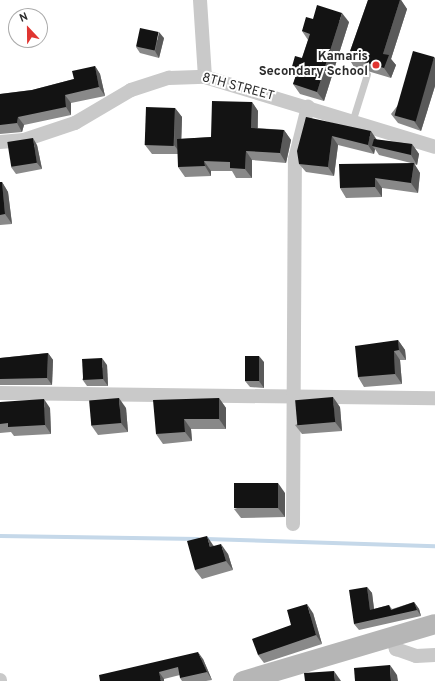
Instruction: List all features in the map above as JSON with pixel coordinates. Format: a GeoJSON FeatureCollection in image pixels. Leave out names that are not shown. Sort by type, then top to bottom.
{"type":"FeatureCollection","features":[{"type":"Feature","properties":{"kind":"main road"},"geometry":{"type":"LineString","coordinates":[[243,681],[271,677],[392,636],[435,624]]}},
{"type":"Feature","properties":{"kind":"street"},"geometry":{"type":"LineString","coordinates":[[200,0],[205,77]]}},
{"type":"Feature","properties":{"kind":"street","name":"8TH STREET"},"geometry":{"type":"LineString","coordinates":[[0,142],[24,140],[75,123],[131,90],[169,78],[205,77],[308,107],[435,147]]}},
{"type":"Feature","properties":{"kind":"street"},"geometry":{"type":"LineString","coordinates":[[292,524],[295,398],[295,159],[308,107]]}},
{"type":"Feature","properties":{"kind":"street"},"geometry":{"type":"LineString","coordinates":[[0,393],[295,398],[435,398]]}},
{"type":"Feature","properties":{"kind":"street"},"geometry":{"type":"LineString","coordinates":[[392,636],[396,649],[416,656],[435,655]]}},
{"type":"Feature","properties":{"kind":"lane"},"geometry":{"type":"LineString","coordinates":[[352,122],[367,74]]}},
{"type":"Feature","properties":{"kind":"building"},"geometry":{"type":"Polygon","coordinates":[[[368,0],[400,0],[383,54],[389,55],[384,68],[348,57],[368,0]]]}},
{"type":"Feature","properties":{"kind":"building"},"geometry":{"type":"Polygon","coordinates":[[[317,5],[342,13],[317,92],[293,84],[297,72],[291,70],[295,56],[302,58],[310,34],[302,31],[306,17],[313,19],[317,5]]]}},
{"type":"Feature","properties":{"kind":"building"},"geometry":{"type":"Polygon","coordinates":[[[140,28],[159,32],[155,51],[136,47],[140,28]]]}},
{"type":"Feature","properties":{"kind":"building"},"geometry":{"type":"Polygon","coordinates":[[[413,51],[434,57],[416,121],[395,115],[413,51]]]}},
{"type":"Feature","properties":{"kind":"building"},"geometry":{"type":"Polygon","coordinates":[[[95,66],[99,87],[65,95],[66,107],[18,117],[17,123],[0,125],[0,94],[32,90],[74,79],[72,71],[95,66]]]}},
{"type":"Feature","properties":{"kind":"building"},"geometry":{"type":"Polygon","coordinates":[[[212,101],[252,102],[251,128],[284,130],[280,153],[246,151],[245,169],[230,168],[230,162],[204,161],[205,166],[178,167],[177,139],[211,137],[212,101]]]}},
{"type":"Feature","properties":{"kind":"building"},"geometry":{"type":"Polygon","coordinates":[[[146,107],[175,108],[174,146],[145,145],[146,107]]]}},
{"type":"Feature","properties":{"kind":"building"},"geometry":{"type":"Polygon","coordinates":[[[306,117],[371,131],[368,145],[332,136],[328,167],[299,164],[297,151],[306,117]]]}},
{"type":"Feature","properties":{"kind":"building"},"geometry":{"type":"Polygon","coordinates":[[[33,138],[37,163],[11,167],[7,142],[33,138]]]}},
{"type":"Feature","properties":{"kind":"building"},"geometry":{"type":"Polygon","coordinates":[[[374,139],[412,144],[411,155],[372,146],[374,139]]]}},
{"type":"Feature","properties":{"kind":"building"},"geometry":{"type":"Polygon","coordinates":[[[414,163],[411,183],[375,178],[375,187],[340,188],[339,164],[414,163]]]}},
{"type":"Feature","properties":{"kind":"building"},"geometry":{"type":"Polygon","coordinates":[[[0,182],[2,182],[5,214],[0,215],[0,182]]]}},
{"type":"Feature","properties":{"kind":"building"},"geometry":{"type":"Polygon","coordinates":[[[398,340],[399,350],[394,351],[395,374],[358,377],[355,346],[398,340]]]}},
{"type":"Feature","properties":{"kind":"building"},"geometry":{"type":"Polygon","coordinates":[[[48,353],[47,378],[0,379],[0,358],[48,353]]]}},
{"type":"Feature","properties":{"kind":"building"},"geometry":{"type":"Polygon","coordinates":[[[245,356],[259,356],[259,381],[245,381],[245,356]]]}},
{"type":"Feature","properties":{"kind":"building"},"geometry":{"type":"Polygon","coordinates":[[[102,358],[103,379],[83,380],[82,359],[102,358]]]}},
{"type":"Feature","properties":{"kind":"building"},"geometry":{"type":"Polygon","coordinates":[[[333,397],[335,422],[297,425],[295,400],[333,397]]]}},
{"type":"Feature","properties":{"kind":"building"},"geometry":{"type":"Polygon","coordinates":[[[119,398],[121,423],[91,426],[89,401],[119,398]]]}},
{"type":"Feature","properties":{"kind":"building"},"geometry":{"type":"Polygon","coordinates":[[[219,398],[219,419],[184,419],[185,432],[156,434],[153,400],[219,398]]]}},
{"type":"Feature","properties":{"kind":"building"},"geometry":{"type":"Polygon","coordinates":[[[44,399],[45,425],[8,427],[8,423],[0,424],[0,402],[44,399]]]}},
{"type":"Feature","properties":{"kind":"building"},"geometry":{"type":"Polygon","coordinates":[[[234,483],[278,483],[278,508],[234,508],[234,483]]]}},
{"type":"Feature","properties":{"kind":"building"},"geometry":{"type":"Polygon","coordinates":[[[207,536],[210,547],[221,544],[226,561],[195,570],[187,541],[207,536]]]}},
{"type":"Feature","properties":{"kind":"building"},"geometry":{"type":"Polygon","coordinates":[[[367,587],[370,610],[389,605],[391,610],[414,602],[417,610],[354,624],[349,590],[367,587]]]}},
{"type":"Feature","properties":{"kind":"building"},"geometry":{"type":"Polygon","coordinates":[[[307,604],[316,635],[258,655],[252,639],[291,625],[287,610],[307,604]]]}},
{"type":"Feature","properties":{"kind":"building"},"geometry":{"type":"Polygon","coordinates":[[[198,652],[207,672],[180,678],[178,667],[159,672],[161,681],[100,681],[99,675],[198,652]]]}},
{"type":"Feature","properties":{"kind":"building"},"geometry":{"type":"Polygon","coordinates":[[[390,665],[391,681],[355,681],[354,668],[390,665]]]}},
{"type":"Feature","properties":{"kind":"building"},"geometry":{"type":"Polygon","coordinates":[[[334,671],[335,681],[305,681],[304,673],[334,671]]]}},
{"type":"Feature","properties":{"kind":"waterway"},"geometry":{"type":"LineString","coordinates":[[0,536],[198,539]]}},
{"type":"Feature","properties":{"kind":"waterway"},"geometry":{"type":"LineString","coordinates":[[206,539],[435,546]]}},
{"type":"Feature","properties":{"kind":"place","name":"Kamaris Secondary School"},"geometry":{"type":"Point","coordinates":[376,65]}}]}
